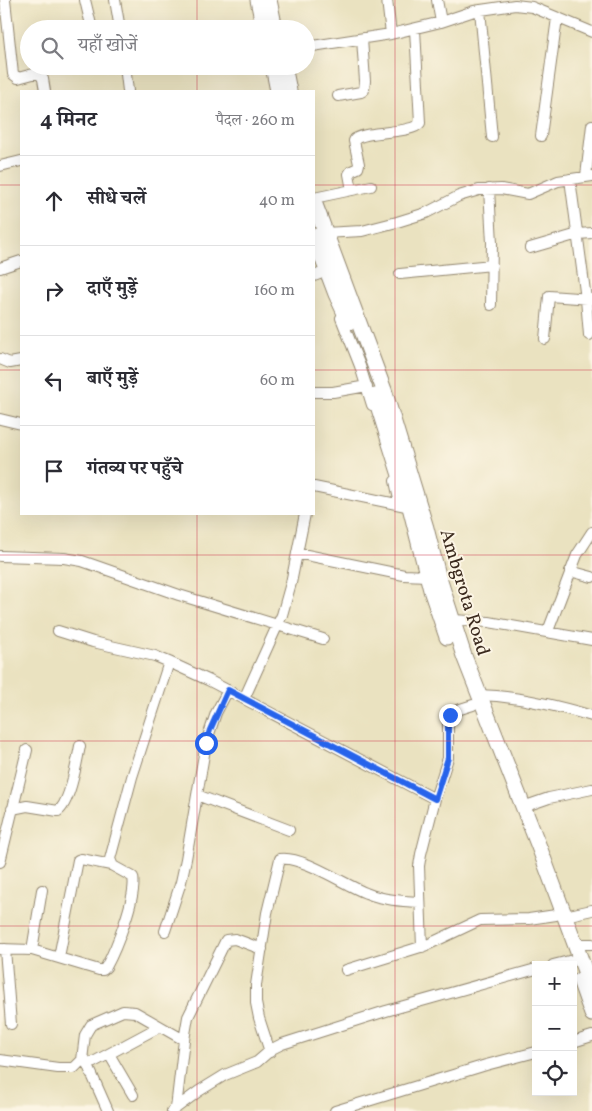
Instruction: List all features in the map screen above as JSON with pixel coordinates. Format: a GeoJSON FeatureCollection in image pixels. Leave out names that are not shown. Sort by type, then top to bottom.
{"type":"FeatureCollection","features":[{"type":"Feature","properties":{"kind":"main road"},"geometry":{"type":"LineString","coordinates":[[258,0],[262,20]]}},
{"type":"Feature","properties":{"kind":"main road"},"geometry":{"type":"LineString","coordinates":[[269,0],[273,20]]}},
{"type":"Feature","properties":{"kind":"main road"},"geometry":{"type":"LineString","coordinates":[[274,75],[278,90]]}},
{"type":"Feature","properties":{"kind":"main road"},"geometry":{"type":"LineString","coordinates":[[286,75],[289,90]]}},
{"type":"Feature","properties":{"kind":"main road","name":"Ambgrota Road"},"geometry":{"type":"LineString","coordinates":[[315,207],[319,234],[365,337],[384,390],[476,700],[523,807],[561,915],[576,944],[592,990]]}},
{"type":"Feature","properties":{"kind":"main road"},"geometry":{"type":"LineString","coordinates":[[319,234],[367,370],[405,506],[445,632],[476,700],[561,915],[573,960],[592,1014]]}},
{"type":"Feature","properties":{"kind":"street"},"geometry":{"type":"LineString","coordinates":[[5,0],[13,74],[18,78],[30,75]]}},
{"type":"Feature","properties":{"kind":"street"},"geometry":{"type":"LineString","coordinates":[[85,0],[90,20]]}},
{"type":"Feature","properties":{"kind":"street"},"geometry":{"type":"LineString","coordinates":[[115,0],[118,20]]}},
{"type":"Feature","properties":{"kind":"street"},"geometry":{"type":"LineString","coordinates":[[253,0],[257,20]]}},
{"type":"Feature","properties":{"kind":"street"},"geometry":{"type":"LineString","coordinates":[[387,0],[391,34]]}},
{"type":"Feature","properties":{"kind":"street"},"geometry":{"type":"LineString","coordinates":[[437,0],[441,22]]}},
{"type":"Feature","properties":{"kind":"street"},"geometry":{"type":"LineString","coordinates":[[315,46],[415,29],[480,10],[524,6],[532,7],[592,32]]}},
{"type":"Feature","properties":{"kind":"street"},"geometry":{"type":"LineString","coordinates":[[480,10],[492,137]]}},
{"type":"Feature","properties":{"kind":"street"},"geometry":{"type":"LineString","coordinates":[[541,136],[556,18]]}},
{"type":"Feature","properties":{"kind":"street"},"geometry":{"type":"LineString","coordinates":[[352,190],[349,174],[358,168],[359,164],[355,139],[414,128],[420,123],[415,29]]}},
{"type":"Feature","properties":{"kind":"street"},"geometry":{"type":"LineString","coordinates":[[338,96],[364,90],[366,81],[362,38]]}},
{"type":"Feature","properties":{"kind":"street"},"geometry":{"type":"LineString","coordinates":[[41,75],[45,90]]}},
{"type":"Feature","properties":{"kind":"street"},"geometry":{"type":"LineString","coordinates":[[126,75],[128,90]]}},
{"type":"Feature","properties":{"kind":"street"},"geometry":{"type":"LineString","coordinates":[[268,75],[271,90]]}},
{"type":"Feature","properties":{"kind":"street"},"geometry":{"type":"LineString","coordinates":[[319,234],[354,232],[375,228],[426,213],[467,193],[489,189],[509,190],[528,194],[549,184],[589,176],[592,124]]}},
{"type":"Feature","properties":{"kind":"street"},"geometry":{"type":"LineString","coordinates":[[0,166],[20,161]]}},
{"type":"Feature","properties":{"kind":"street"},"geometry":{"type":"LineString","coordinates":[[570,179],[589,299],[589,335]]}},
{"type":"Feature","properties":{"kind":"street"},"geometry":{"type":"LineString","coordinates":[[315,200],[371,186]]}},
{"type":"Feature","properties":{"kind":"street"},"geometry":{"type":"LineString","coordinates":[[489,189],[492,265],[491,305]]}},
{"type":"Feature","properties":{"kind":"street"},"geometry":{"type":"LineString","coordinates":[[530,248],[578,234],[592,233]]}},
{"type":"Feature","properties":{"kind":"street"},"geometry":{"type":"LineString","coordinates":[[315,257],[318,274],[360,366],[405,506]]}},
{"type":"Feature","properties":{"kind":"street"},"geometry":{"type":"LineString","coordinates":[[0,268],[20,261]]}},
{"type":"Feature","properties":{"kind":"street"},"geometry":{"type":"LineString","coordinates":[[400,274],[492,265]]}},
{"type":"Feature","properties":{"kind":"street"},"geometry":{"type":"LineString","coordinates":[[545,339],[549,296],[589,299]]}},
{"type":"Feature","properties":{"kind":"street"},"geometry":{"type":"LineString","coordinates":[[0,359],[10,362],[20,361]]}},
{"type":"Feature","properties":{"kind":"street"},"geometry":{"type":"LineString","coordinates":[[315,392],[334,392],[367,386]]}},
{"type":"Feature","properties":{"kind":"street"},"geometry":{"type":"LineString","coordinates":[[0,419],[20,424]]}},
{"type":"Feature","properties":{"kind":"street"},"geometry":{"type":"LineString","coordinates":[[315,487],[405,506]]}},
{"type":"Feature","properties":{"kind":"street"},"geometry":{"type":"LineString","coordinates":[[244,699],[278,626],[291,583],[305,515]]}},
{"type":"Feature","properties":{"kind":"street"},"geometry":{"type":"LineString","coordinates":[[548,632],[570,571],[583,544],[592,532]]}},
{"type":"Feature","properties":{"kind":"street"},"geometry":{"type":"LineString","coordinates":[[297,553],[404,574],[427,576]]}},
{"type":"Feature","properties":{"kind":"street"},"geometry":{"type":"LineString","coordinates":[[0,556],[82,560],[179,595],[323,639]]}},
{"type":"Feature","properties":{"kind":"street"},"geometry":{"type":"LineString","coordinates":[[570,571],[592,577]]}},
{"type":"Feature","properties":{"kind":"street"},"geometry":{"type":"LineString","coordinates":[[452,620],[490,622],[592,640]]}},
{"type":"Feature","properties":{"kind":"street"},"geometry":{"type":"LineString","coordinates":[[58,631],[94,642],[156,656],[228,690],[435,799]]}},
{"type":"Feature","properties":{"kind":"street"},"geometry":{"type":"LineString","coordinates":[[111,865],[110,859],[132,777],[169,662]]}},
{"type":"Feature","properties":{"kind":"street"},"geometry":{"type":"LineString","coordinates":[[165,931],[186,859],[210,730],[228,690]]}},
{"type":"Feature","properties":{"kind":"street"},"geometry":{"type":"LineString","coordinates":[[422,947],[419,866],[435,799],[448,758],[449,718],[454,711],[476,700],[511,697],[592,716]]}},
{"type":"Feature","properties":{"kind":"street"},"geometry":{"type":"LineString","coordinates":[[12,809],[27,806],[58,812],[61,810],[67,798],[80,746]]}},
{"type":"Feature","properties":{"kind":"street"},"geometry":{"type":"LineString","coordinates":[[0,862],[27,750]]}},
{"type":"Feature","properties":{"kind":"street"},"geometry":{"type":"LineString","coordinates":[[523,807],[549,798],[592,789]]}},
{"type":"Feature","properties":{"kind":"street"},"geometry":{"type":"LineString","coordinates":[[197,795],[290,830]]}},
{"type":"Feature","properties":{"kind":"street"},"geometry":{"type":"LineString","coordinates":[[270,1052],[259,1018],[256,1003],[256,985],[267,913],[280,859],[290,859],[321,870],[350,886],[374,896],[420,902]]}},
{"type":"Feature","properties":{"kind":"street"},"geometry":{"type":"LineString","coordinates":[[11,1024],[4,1001],[2,949],[32,950],[103,970],[110,958],[126,918],[134,884],[131,874],[111,865],[78,860],[59,957]]}},
{"type":"Feature","properties":{"kind":"street"},"geometry":{"type":"LineString","coordinates":[[32,950],[42,890]]}},
{"type":"Feature","properties":{"kind":"street"},"geometry":{"type":"LineString","coordinates":[[346,970],[422,947],[480,920],[529,920],[592,910]]}},
{"type":"Feature","properties":{"kind":"street"},"geometry":{"type":"LineString","coordinates":[[175,1110],[188,1017],[226,940],[236,939],[262,949]]}},
{"type":"Feature","properties":{"kind":"street"},"geometry":{"type":"LineString","coordinates":[[576,944],[592,944]]}},
{"type":"Feature","properties":{"kind":"street"},"geometry":{"type":"LineString","coordinates":[[569,961],[573,960]]}},
{"type":"Feature","properties":{"kind":"street"},"geometry":{"type":"LineString","coordinates":[[175,1110],[186,1099],[225,1075],[257,1062],[282,1044],[386,1011],[532,971]]}},
{"type":"Feature","properties":{"kind":"street"},"geometry":{"type":"LineString","coordinates":[[0,1060],[74,1068],[80,1063],[83,1055],[85,1035],[88,1027],[96,1021],[127,1010],[135,1012],[184,1040]]}},
{"type":"Feature","properties":{"kind":"street"},"geometry":{"type":"LineString","coordinates":[[88,1065],[159,1027]]}},
{"type":"Feature","properties":{"kind":"street"},"geometry":{"type":"LineString","coordinates":[[577,1041],[592,1036]]}},
{"type":"Feature","properties":{"kind":"street"},"geometry":{"type":"LineString","coordinates":[[335,1111],[486,1065],[532,1053]]}},
{"type":"Feature","properties":{"kind":"street"},"geometry":{"type":"LineString","coordinates":[[109,1054],[133,1095]]}},
{"type":"Feature","properties":{"kind":"street"},"geometry":{"type":"LineString","coordinates":[[83,1055],[108,1111]]}},
{"type":"Feature","properties":{"kind":"route"},"geometry":{"type":"LineString","coordinates":[[206,743],[216,714],[228,690],[435,799],[448,758],[448,721],[450,715]]}}]}
